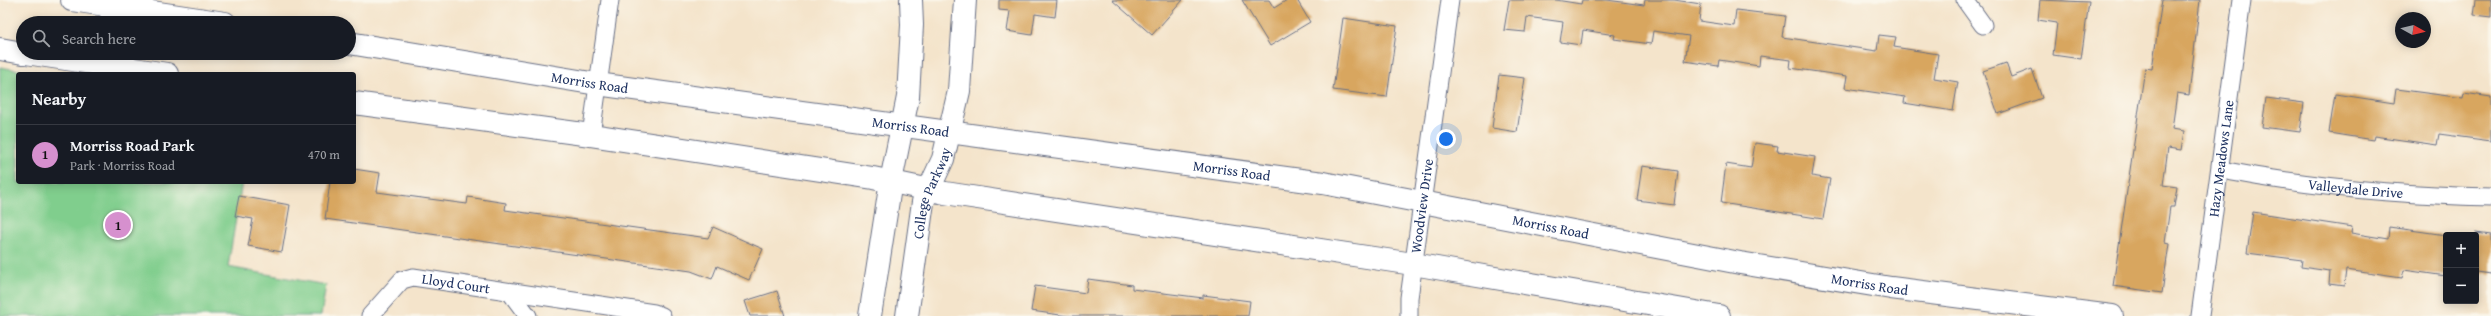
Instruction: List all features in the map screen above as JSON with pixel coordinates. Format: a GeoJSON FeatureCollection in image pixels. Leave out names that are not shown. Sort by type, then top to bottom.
{"type":"FeatureCollection","features":[{"type":"Feature","properties":{"kind":"main road"},"geometry":{"type":"LineString","coordinates":[[72,0],[110,9],[168,16]]}},
{"type":"Feature","properties":{"kind":"main road"},"geometry":{"type":"LineString","coordinates":[[870,316],[891,180],[909,84],[911,0]]}},
{"type":"Feature","properties":{"kind":"main road","name":"College Parkway"},"geometry":{"type":"LineString","coordinates":[[907,316],[923,202],[943,159],[959,91],[965,0]]}},
{"type":"Feature","properties":{"kind":"main road","name":"Morriss Road"},"geometry":{"type":"LineString","coordinates":[[356,44],[597,84],[1323,183],[1748,264],[1891,288],[2112,316]]}},
{"type":"Feature","properties":{"kind":"main road"},"geometry":{"type":"LineString","coordinates":[[0,49],[16,52]]}},
{"type":"Feature","properties":{"kind":"main road"},"geometry":{"type":"LineString","coordinates":[[111,60],[159,72]]}},
{"type":"Feature","properties":{"kind":"main road"},"geometry":{"type":"LineString","coordinates":[[356,103],[591,135],[891,180],[929,190],[1414,264],[1719,316]]}},
{"type":"Feature","properties":{"kind":"street"},"geometry":{"type":"LineString","coordinates":[[591,135],[610,0]]}},
{"type":"Feature","properties":{"kind":"street","name":"Woodview Drive"},"geometry":{"type":"LineString","coordinates":[[1409,316],[1409,298],[1450,0]]}},
{"type":"Feature","properties":{"kind":"street"},"geometry":{"type":"LineString","coordinates":[[1965,0],[1983,25]]}},
{"type":"Feature","properties":{"kind":"street","name":"Hazy Meadows Lane"},"geometry":{"type":"LineString","coordinates":[[2200,316],[2221,170],[2242,0]]}},
{"type":"Feature","properties":{"kind":"street","name":"Valleydale Drive"},"geometry":{"type":"LineString","coordinates":[[2221,170],[2280,181],[2364,190],[2491,197]]}},
{"type":"Feature","properties":{"kind":"street","name":"Lloyd Court"},"geometry":{"type":"LineString","coordinates":[[370,316],[402,280],[407,278],[429,278],[510,292],[654,313],[662,316]]}},
{"type":"Feature","properties":{"kind":"street","name":"Lloyd Court"},"geometry":{"type":"LineString","coordinates":[[510,292],[528,316]]}},
{"type":"Feature","properties":{"kind":"green space"},"geometry":{"type":"Polygon","coordinates":[[[0,67],[30,72],[16,72],[16,184],[242,184],[228,267],[326,285],[321,316],[0,316],[0,67]]]}},
{"type":"Feature","properties":{"kind":"building"},"geometry":{"type":"Polygon","coordinates":[[[999,0],[1057,0],[1055,17],[1035,14],[1032,35],[1007,31],[1010,11],[999,10],[999,0]]]}},
{"type":"Feature","properties":{"kind":"building"},"geometry":{"type":"Polygon","coordinates":[[[1112,0],[1183,0],[1152,35],[1112,0]]]}},
{"type":"Feature","properties":{"kind":"building"},"geometry":{"type":"Polygon","coordinates":[[[1242,0],[1269,0],[1274,8],[1287,0],[1297,0],[1310,22],[1270,46],[1242,0]]]}},
{"type":"Feature","properties":{"kind":"building"},"geometry":{"type":"Polygon","coordinates":[[[1509,0],[1556,0],[1581,4],[1582,0],[1607,0],[1644,5],[1645,0],[1674,0],[1701,4],[1699,21],[1734,26],[1736,10],[1785,16],[1782,37],[1877,51],[1879,35],[1896,37],[1894,47],[1938,54],[1934,78],[1958,82],[1953,111],[1904,103],[1905,97],[1845,88],[1847,76],[1790,68],[1791,60],[1760,56],[1759,66],[1719,60],[1718,66],[1685,61],[1689,36],[1653,31],[1651,44],[1614,39],[1615,35],[1583,30],[1581,45],[1560,42],[1563,22],[1527,17],[1525,32],[1504,30],[1509,0]]]}},
{"type":"Feature","properties":{"kind":"building"},"geometry":{"type":"Polygon","coordinates":[[[2040,0],[2089,2],[2081,59],[2053,55],[2057,23],[2038,20],[2040,0]]]}},
{"type":"Feature","properties":{"kind":"building"},"geometry":{"type":"Polygon","coordinates":[[[2162,0],[2200,0],[2189,95],[2177,93],[2172,129],[2184,131],[2181,150],[2168,148],[2163,185],[2177,187],[2174,207],[2170,207],[2165,243],[2169,244],[2162,293],[2113,286],[2145,68],[2152,69],[2162,0]]]}},
{"type":"Feature","properties":{"kind":"building"},"geometry":{"type":"Polygon","coordinates":[[[2476,0],[2491,0],[2491,17],[2474,15],[2476,0]]]}},
{"type":"Feature","properties":{"kind":"building"},"geometry":{"type":"Polygon","coordinates":[[[1343,18],[1397,26],[1387,97],[1333,90],[1343,18]]]}},
{"type":"Feature","properties":{"kind":"building"},"geometry":{"type":"Polygon","coordinates":[[[2006,63],[2011,77],[2032,69],[2042,98],[1998,114],[1983,71],[2006,63]]]}},
{"type":"Feature","properties":{"kind":"building"},"geometry":{"type":"Polygon","coordinates":[[[1499,75],[1525,78],[1517,132],[1492,128],[1499,75]]]}},
{"type":"Feature","properties":{"kind":"building"},"geometry":{"type":"Polygon","coordinates":[[[2396,89],[2463,98],[2464,93],[2491,97],[2491,141],[2439,134],[2437,145],[2374,136],[2373,140],[2329,133],[2335,94],[2394,103],[2396,89]]]}},
{"type":"Feature","properties":{"kind":"building"},"geometry":{"type":"Polygon","coordinates":[[[2266,98],[2304,103],[2300,132],[2262,127],[2266,98]]]}},
{"type":"Feature","properties":{"kind":"building"},"geometry":{"type":"Polygon","coordinates":[[[1755,143],[1778,146],[1777,151],[1815,157],[1812,176],[1830,179],[1823,219],[1721,203],[1726,164],[1751,168],[1755,143]]]}},
{"type":"Feature","properties":{"kind":"building"},"geometry":{"type":"Polygon","coordinates":[[[1642,166],[1678,171],[1674,205],[1637,200],[1642,166]]]}},
{"type":"Feature","properties":{"kind":"building"},"geometry":{"type":"Polygon","coordinates":[[[356,169],[380,173],[377,192],[467,204],[468,197],[506,203],[505,210],[708,238],[713,227],[763,249],[749,280],[717,266],[712,279],[691,271],[325,219],[330,184],[356,184],[356,169]]]}},
{"type":"Feature","properties":{"kind":"building"},"geometry":{"type":"Polygon","coordinates":[[[239,196],[290,205],[282,252],[248,246],[253,219],[235,216],[239,196]]]}},
{"type":"Feature","properties":{"kind":"building"},"geometry":{"type":"Polygon","coordinates":[[[2253,212],[2352,227],[2351,233],[2388,239],[2389,227],[2443,235],[2443,276],[2404,270],[2402,278],[2346,270],[2344,286],[2329,284],[2330,271],[2301,267],[2302,260],[2247,253],[2253,212]]]}},
{"type":"Feature","properties":{"kind":"building"},"geometry":{"type":"Polygon","coordinates":[[[2479,233],[2491,235],[2491,274],[2479,272],[2479,233]]]}},
{"type":"Feature","properties":{"kind":"building"},"geometry":{"type":"Polygon","coordinates":[[[1088,279],[1132,285],[1132,289],[1203,298],[1203,295],[1250,301],[1248,316],[1068,316],[1031,311],[1035,286],[1086,293],[1088,279]]]}},
{"type":"Feature","properties":{"kind":"building"},"geometry":{"type":"Polygon","coordinates":[[[777,291],[785,316],[750,316],[745,301],[777,291]]]}},
{"type":"Feature","properties":{"kind":"place","name":"Morriss Road Park"},"geometry":{"type":"Point","coordinates":[118,225]}}]}
